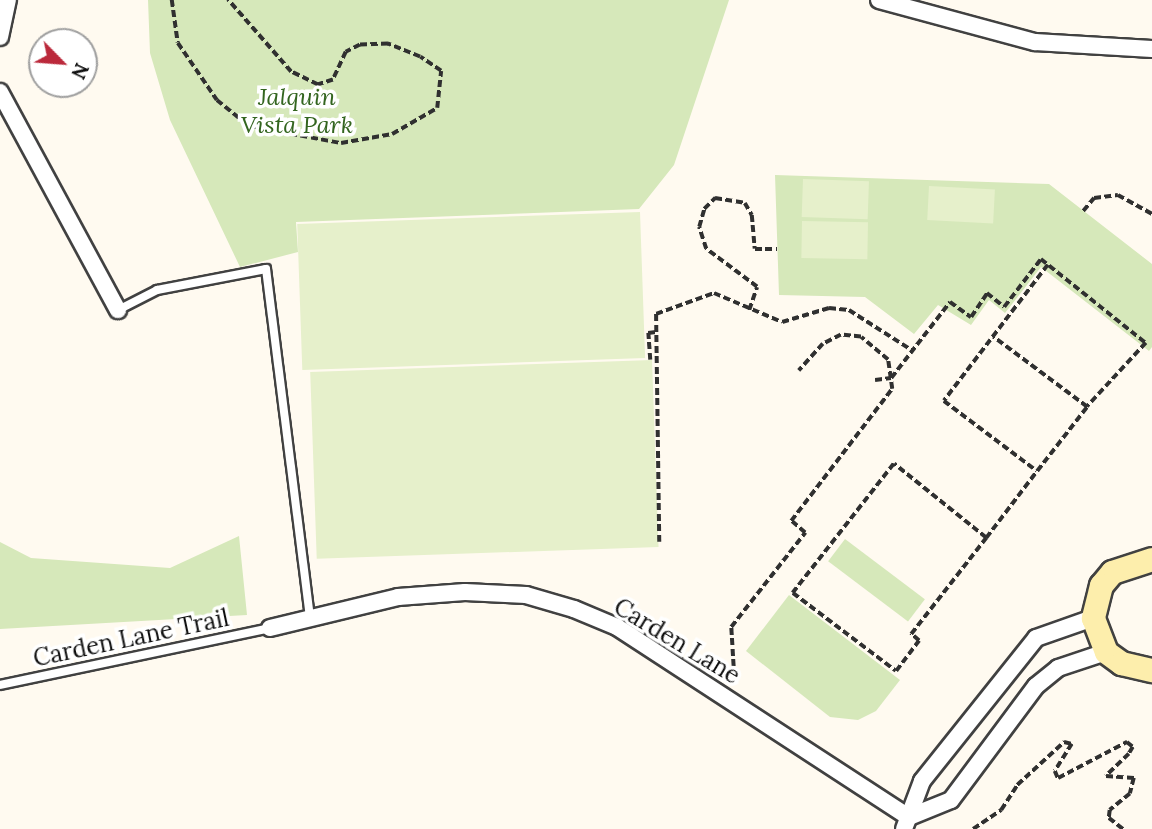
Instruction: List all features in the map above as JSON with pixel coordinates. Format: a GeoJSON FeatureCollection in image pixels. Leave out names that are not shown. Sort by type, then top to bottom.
{"type":"FeatureCollection","features":[{"type":"Feature","properties":{"kind":"main road"},"geometry":{"type":"LineString","coordinates":[[1149,555],[1112,572],[1098,593],[1093,618],[1107,652],[1121,663],[1152,670]]}},
{"type":"Feature","properties":{"kind":"street"},"geometry":{"type":"LineString","coordinates":[[0,37],[8,0]]}},
{"type":"Feature","properties":{"kind":"street"},"geometry":{"type":"LineString","coordinates":[[879,0],[1035,42],[1152,49]]}},
{"type":"Feature","properties":{"kind":"street"},"geometry":{"type":"LineString","coordinates":[[0,92],[118,310]]}},
{"type":"Feature","properties":{"kind":"street","name":"Carden Lane"},"geometry":{"type":"LineString","coordinates":[[270,628],[398,597],[465,593],[526,595],[574,609],[617,627],[906,823]]}},
{"type":"Feature","properties":{"kind":"street"},"geometry":{"type":"LineString","coordinates":[[906,823],[926,776],[1035,638],[1093,618]]}},
{"type":"Feature","properties":{"kind":"street"},"geometry":{"type":"LineString","coordinates":[[906,823],[951,800],[1037,686],[1058,668],[1107,652]]}},
{"type":"Feature","properties":{"kind":"lane"},"geometry":{"type":"LineString","coordinates":[[118,310],[157,290],[266,269],[310,617]]}},
{"type":"Feature","properties":{"kind":"lane","name":"Carden Lane Trail"},"geometry":{"type":"LineString","coordinates":[[0,685],[270,628]]}},
{"type":"Feature","properties":{"kind":"path"},"geometry":{"type":"LineString","coordinates":[[172,0],[178,43],[217,100],[249,126],[341,144],[392,134],[437,108],[441,71],[420,57],[387,44],[360,45],[346,52],[333,80],[318,85],[291,72],[229,0]]}},
{"type":"Feature","properties":{"kind":"path"},"geometry":{"type":"LineString","coordinates":[[1083,211],[1094,198],[1118,195],[1152,214]]}},
{"type":"Feature","properties":{"kind":"path"},"geometry":{"type":"LineString","coordinates":[[750,310],[757,287],[706,249],[699,227],[704,209],[715,198],[745,203],[752,215],[755,249],[777,248]]}},
{"type":"Feature","properties":{"kind":"path"},"geometry":{"type":"LineString","coordinates":[[875,380],[891,377],[950,302],[971,317],[987,293],[1004,307],[1041,259],[1146,343],[1087,407],[986,538],[911,634],[919,641],[896,671],[793,593],[894,464],[986,538]]}},
{"type":"Feature","properties":{"kind":"path"},"geometry":{"type":"LineString","coordinates":[[1037,471],[944,401],[1048,265]]}},
{"type":"Feature","properties":{"kind":"path"},"geometry":{"type":"LineString","coordinates":[[659,542],[656,314],[713,293],[782,322],[829,308],[849,310],[913,351]]}},
{"type":"Feature","properties":{"kind":"path"},"geometry":{"type":"LineString","coordinates":[[650,360],[648,332],[656,332]]}},
{"type":"Feature","properties":{"kind":"path"},"geometry":{"type":"LineString","coordinates":[[734,677],[731,627],[805,533],[791,521],[892,388],[891,377],[878,349],[841,335],[823,344],[799,371]]}},
{"type":"Feature","properties":{"kind":"path"},"geometry":{"type":"LineString","coordinates":[[993,337],[1087,407]]}},
{"type":"Feature","properties":{"kind":"path"},"geometry":{"type":"LineString","coordinates":[[974,829],[1001,810],[1017,785],[1064,742],[1072,744],[1055,771],[1058,778],[1127,742],[1133,747],[1129,754],[1106,776],[1135,778],[1130,794],[1110,810],[1109,818],[1123,829]]}},
{"type":"Feature","properties":{"kind":"green space","name":"Jalquin Vista Park"},"geometry":{"type":"Polygon","coordinates":[[[148,0],[729,0],[674,165],[639,209],[296,222],[298,252],[240,267],[170,120],[150,53],[148,0]]]}},
{"type":"Feature","properties":{"kind":"green space"},"geometry":{"type":"Polygon","coordinates":[[[775,175],[1049,184],[1152,264],[1152,347],[1149,351],[1041,267],[1005,313],[989,300],[971,325],[938,305],[914,334],[865,297],[779,295],[775,175]]]}},
{"type":"Feature","properties":{"kind":"green space"},"geometry":{"type":"Polygon","coordinates":[[[803,179],[869,181],[868,219],[802,217],[803,179]]]}},
{"type":"Feature","properties":{"kind":"green space"},"geometry":{"type":"Polygon","coordinates":[[[929,186],[995,189],[993,223],[927,220],[929,186]]]}},
{"type":"Feature","properties":{"kind":"green space"},"geometry":{"type":"Polygon","coordinates":[[[640,212],[645,358],[302,370],[297,224],[640,212]]]}},
{"type":"Feature","properties":{"kind":"green space"},"geometry":{"type":"Polygon","coordinates":[[[802,221],[868,222],[867,259],[801,258],[802,221]]]}},
{"type":"Feature","properties":{"kind":"green space"},"geometry":{"type":"Polygon","coordinates":[[[652,360],[659,547],[317,559],[310,372],[652,360]]]}},
{"type":"Feature","properties":{"kind":"green space"},"geometry":{"type":"Polygon","coordinates":[[[239,536],[247,615],[0,629],[0,542],[31,558],[170,568],[239,536]]]}},
{"type":"Feature","properties":{"kind":"green space"},"geometry":{"type":"Polygon","coordinates":[[[845,539],[925,599],[908,622],[828,561],[845,539]]]}},
{"type":"Feature","properties":{"kind":"green space"},"geometry":{"type":"Polygon","coordinates":[[[789,595],[900,680],[876,711],[858,720],[830,717],[746,651],[789,595]]]}}]}
